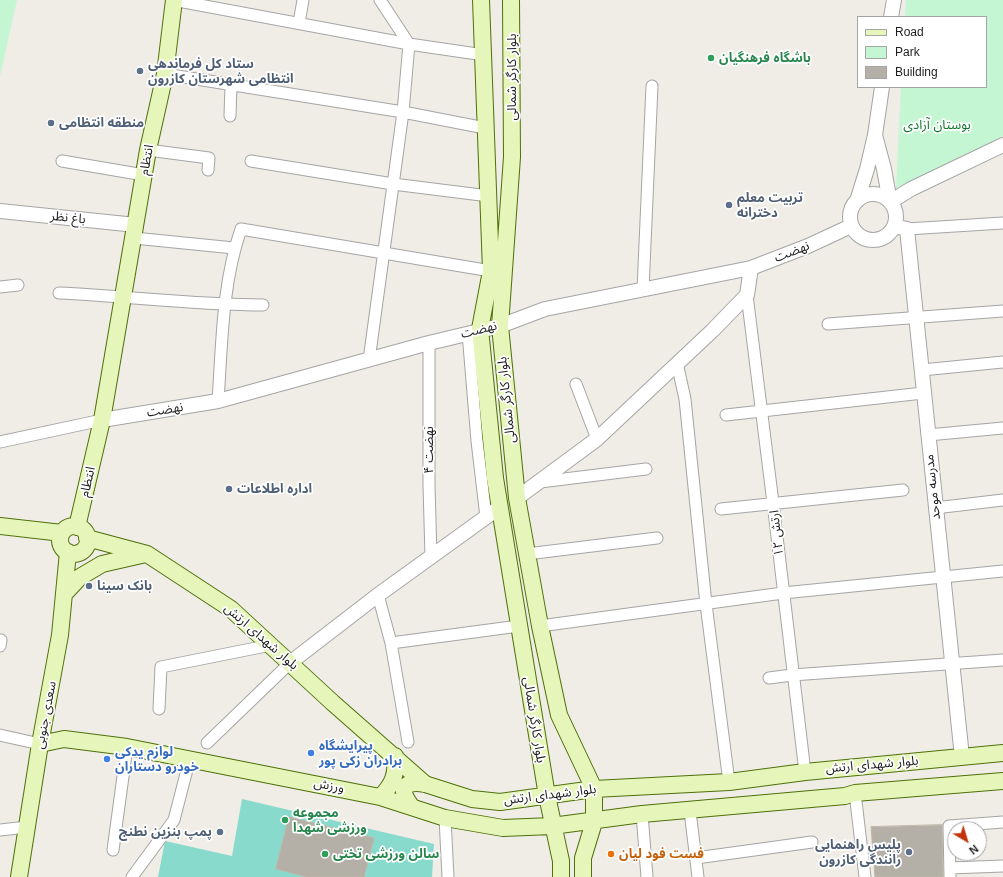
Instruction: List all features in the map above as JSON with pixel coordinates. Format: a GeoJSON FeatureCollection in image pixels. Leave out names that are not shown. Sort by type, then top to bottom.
{"type":"FeatureCollection","features":[{"type":"Feature","properties":{"kind":"main road","name":"انتظام"},"geometry":{"type":"LineString","coordinates":[[82,532],[124,296],[148,150],[165,74],[174,0]]}},
{"type":"Feature","properties":{"kind":"main road","name":"بلوار کارگر شمالی"},"geometry":{"type":"LineString","coordinates":[[481,0],[491,270],[474,331],[519,626],[552,826],[561,861],[561,877]]}},
{"type":"Feature","properties":{"kind":"main road","name":"بلوار کارگر شمالی"},"geometry":{"type":"LineString","coordinates":[[511,0],[512,157],[500,326],[517,498],[526,554],[559,715],[594,789]]}},
{"type":"Feature","properties":{"kind":"main road"},"geometry":{"type":"LineString","coordinates":[[0,526],[62,533]]}},
{"type":"Feature","properties":{"kind":"main road"},"geometry":{"type":"LineString","coordinates":[[69,527],[82,532],[87,542],[82,551],[78,553],[68,552],[61,544],[62,533],[69,527]]}},
{"type":"Feature","properties":{"kind":"main road","name":"بلوار شهدای ارتش"},"geometry":{"type":"LineString","coordinates":[[82,532],[147,554],[231,609],[425,784],[472,799],[500,802],[594,789],[729,782],[804,772],[1003,753]]}},
{"type":"Feature","properties":{"kind":"main road","name":"سعدی جنوبی"},"geometry":{"type":"LineString","coordinates":[[19,877],[65,593],[68,552]]}},
{"type":"Feature","properties":{"kind":"main road"},"geometry":{"type":"LineString","coordinates":[[65,593],[80,577],[102,564],[147,554]]}},
{"type":"Feature","properties":{"kind":"main road"},"geometry":{"type":"LineString","coordinates":[[47,711],[64,739]]}},
{"type":"Feature","properties":{"kind":"main road","name":"ورزش"},"geometry":{"type":"LineString","coordinates":[[40,744],[64,739],[127,746],[380,797],[445,818],[503,828],[552,826],[594,822]]}},
{"type":"Feature","properties":{"kind":"main road"},"geometry":{"type":"LineString","coordinates":[[380,797],[389,789],[394,779],[397,768],[395,756]]}},
{"type":"Feature","properties":{"kind":"main road","name":"بلوار شهدای ارتش"},"geometry":{"type":"LineString","coordinates":[[594,822],[642,814],[690,811],[845,796],[855,793],[1003,781]]}},
{"type":"Feature","properties":{"kind":"main road"},"geometry":{"type":"LineString","coordinates":[[412,807],[404,796],[403,792],[405,787],[415,782],[425,784]]}},
{"type":"Feature","properties":{"kind":"main road"},"geometry":{"type":"LineString","coordinates":[[583,877],[583,858],[594,822],[594,789]]}},
{"type":"Feature","properties":{"kind":"street"},"geometry":{"type":"LineString","coordinates":[[174,0],[409,44],[484,55]]}},
{"type":"Feature","properties":{"kind":"street"},"geometry":{"type":"LineString","coordinates":[[299,24],[303,0]]}},
{"type":"Feature","properties":{"kind":"street"},"geometry":{"type":"LineString","coordinates":[[369,360],[403,112],[409,44],[380,0]]}},
{"type":"Feature","properties":{"kind":"street"},"geometry":{"type":"LineString","coordinates":[[891,16],[894,0]]}},
{"type":"Feature","properties":{"kind":"street"},"geometry":{"type":"LineString","coordinates":[[165,74],[403,112],[485,128]]}},
{"type":"Feature","properties":{"kind":"street"},"geometry":{"type":"LineString","coordinates":[[230,116],[231,85]]}},
{"type":"Feature","properties":{"kind":"street"},"geometry":{"type":"LineString","coordinates":[[643,289],[652,86]]}},
{"type":"Feature","properties":{"kind":"street"},"geometry":{"type":"LineString","coordinates":[[882,88],[867,169],[857,201],[851,213],[851,226],[858,235],[867,240],[878,240],[900,228],[1003,223]]}},
{"type":"Feature","properties":{"kind":"street"},"geometry":{"type":"LineString","coordinates":[[874,134],[884,169],[890,202],[900,228]]}},
{"type":"Feature","properties":{"kind":"street"},"geometry":{"type":"LineString","coordinates":[[890,202],[912,189],[1003,145]]}},
{"type":"Feature","properties":{"kind":"street"},"geometry":{"type":"LineString","coordinates":[[148,150],[209,158],[208,170]]}},
{"type":"Feature","properties":{"kind":"street"},"geometry":{"type":"LineString","coordinates":[[62,161],[144,175]]}},
{"type":"Feature","properties":{"kind":"street"},"geometry":{"type":"LineString","coordinates":[[251,161],[393,184],[489,196]]}},
{"type":"Feature","properties":{"kind":"street"},"geometry":{"type":"LineString","coordinates":[[857,201],[864,196],[871,194],[878,195],[890,202]]}},
{"type":"Feature","properties":{"kind":"street","name":"باغ نظر"},"geometry":{"type":"LineString","coordinates":[[0,211],[135,231]]}},
{"type":"Feature","properties":{"kind":"street","name":"نهضت"},"geometry":{"type":"LineString","coordinates":[[102,420],[218,401],[474,331],[500,326],[545,309],[751,268],[808,246],[851,226]]}},
{"type":"Feature","properties":{"kind":"street","name":"مدرسه موحد"},"geometry":{"type":"LineString","coordinates":[[900,228],[916,316],[962,757]]}},
{"type":"Feature","properties":{"kind":"street"},"geometry":{"type":"LineString","coordinates":[[218,401],[224,305],[234,248],[241,229],[384,254],[491,270]]}},
{"type":"Feature","properties":{"kind":"street"},"geometry":{"type":"LineString","coordinates":[[135,231],[234,248]]}},
{"type":"Feature","properties":{"kind":"street"},"geometry":{"type":"LineString","coordinates":[[517,498],[597,439],[677,362],[713,330],[746,295],[751,268]]}},
{"type":"Feature","properties":{"kind":"street"},"geometry":{"type":"LineString","coordinates":[[0,287],[18,286]]}},
{"type":"Feature","properties":{"kind":"street"},"geometry":{"type":"LineString","coordinates":[[59,292],[224,305],[263,305]]}},
{"type":"Feature","properties":{"kind":"street","name":"ارتش ۱۲"},"geometry":{"type":"LineString","coordinates":[[746,295],[773,504],[804,772]]}},
{"type":"Feature","properties":{"kind":"street"},"geometry":{"type":"LineString","coordinates":[[828,324],[916,316],[1003,312]]}},
{"type":"Feature","properties":{"kind":"street"},"geometry":{"type":"LineString","coordinates":[[474,331],[477,441],[486,517]]}},
{"type":"Feature","properties":{"kind":"street","name":"نهضت ۴"},"geometry":{"type":"LineString","coordinates":[[430,343],[429,485],[431,557]]}},
{"type":"Feature","properties":{"kind":"street"},"geometry":{"type":"LineString","coordinates":[[677,362],[685,399],[706,604],[729,782]]}},
{"type":"Feature","properties":{"kind":"street"},"geometry":{"type":"LineString","coordinates":[[922,370],[1003,362]]}},
{"type":"Feature","properties":{"kind":"street"},"geometry":{"type":"LineString","coordinates":[[576,384],[597,439]]}},
{"type":"Feature","properties":{"kind":"street"},"geometry":{"type":"LineString","coordinates":[[726,416],[923,393]]}},
{"type":"Feature","properties":{"kind":"street"},"geometry":{"type":"LineString","coordinates":[[0,442],[102,420]]}},
{"type":"Feature","properties":{"kind":"street"},"geometry":{"type":"LineString","coordinates":[[928,435],[1003,428]]}},
{"type":"Feature","properties":{"kind":"street"},"geometry":{"type":"LineString","coordinates":[[540,482],[646,469]]}},
{"type":"Feature","properties":{"kind":"street"},"geometry":{"type":"LineString","coordinates":[[722,509],[903,490]]}},
{"type":"Feature","properties":{"kind":"street"},"geometry":{"type":"LineString","coordinates":[[935,508],[1003,500]]}},
{"type":"Feature","properties":{"kind":"street"},"geometry":{"type":"LineString","coordinates":[[207,743],[290,662],[378,595],[500,507]]}},
{"type":"Feature","properties":{"kind":"street"},"geometry":{"type":"LineString","coordinates":[[526,554],[658,538]]}},
{"type":"Feature","properties":{"kind":"street"},"geometry":{"type":"LineString","coordinates":[[540,626],[783,593],[1003,571]]}},
{"type":"Feature","properties":{"kind":"street"},"geometry":{"type":"LineString","coordinates":[[378,595],[391,643],[408,742]]}},
{"type":"Feature","properties":{"kind":"street"},"geometry":{"type":"LineString","coordinates":[[391,643],[519,626]]}},
{"type":"Feature","properties":{"kind":"street"},"geometry":{"type":"LineString","coordinates":[[159,708],[161,667],[271,645]]}},
{"type":"Feature","properties":{"kind":"street"},"geometry":{"type":"LineString","coordinates":[[769,678],[792,675],[1003,660]]}},
{"type":"Feature","properties":{"kind":"street"},"geometry":{"type":"LineString","coordinates":[[0,735],[40,744]]}},
{"type":"Feature","properties":{"kind":"street"},"geometry":{"type":"LineString","coordinates":[[113,850],[127,746]]}},
{"type":"Feature","properties":{"kind":"street"},"geometry":{"type":"LineString","coordinates":[[132,877],[174,820],[190,758]]}},
{"type":"Feature","properties":{"kind":"street"},"geometry":{"type":"LineString","coordinates":[[855,793],[865,877]]}},
{"type":"Feature","properties":{"kind":"street"},"geometry":{"type":"LineString","coordinates":[[690,811],[698,877]]}},
{"type":"Feature","properties":{"kind":"street"},"geometry":{"type":"LineString","coordinates":[[642,814],[647,877]]}},
{"type":"Feature","properties":{"kind":"street"},"geometry":{"type":"LineString","coordinates":[[445,818],[448,877]]}},
{"type":"Feature","properties":{"kind":"street"},"geometry":{"type":"LineString","coordinates":[[1003,822],[949,826],[950,873],[1003,866]]}},
{"type":"Feature","properties":{"kind":"street"},"geometry":{"type":"LineString","coordinates":[[0,830],[27,827]]}},
{"type":"Feature","properties":{"kind":"street"},"geometry":{"type":"LineString","coordinates":[[696,858],[812,842]]}},
{"type":"Feature","properties":{"kind":"green space"},"geometry":{"type":"Polygon","coordinates":[[[0,0],[17,0],[0,76],[0,0]]]}},
{"type":"Feature","properties":{"kind":"green space","name":"بوستان آزادی"},"geometry":{"type":"Polygon","coordinates":[[[906,0],[1003,0],[1003,136],[896,188],[901,88],[987,88],[987,16],[905,16],[906,0]]]}},
{"type":"Feature","properties":{"kind":"shaded area","name":"مجموعه ورزشی شهدا"},"geometry":{"type":"Polygon","coordinates":[[[242,799],[434,844],[432,877],[158,877],[165,841],[232,856],[242,799]]]}},
{"type":"Feature","properties":{"kind":"building","name":"سالن ورزشی تختی"},"geometry":{"type":"Polygon","coordinates":[[[289,817],[374,838],[364,877],[307,877],[276,869],[289,817]]]}},
{"type":"Feature","properties":{"kind":"building","name":"پلیس راهنمایی رانندگی کازرون"},"geometry":{"type":"Polygon","coordinates":[[[942,825],[943,877],[875,877],[871,827],[942,825]]]}},
{"type":"Feature","properties":{"kind":"place","name":"باشگاه فرهنگیان"},"geometry":{"type":"Point","coordinates":[711,58]}},
{"type":"Feature","properties":{"kind":"place","name":"ستاد کل فرماندهی انتظامی شهرستان کازرون"},"geometry":{"type":"Point","coordinates":[140,71]}},
{"type":"Feature","properties":{"kind":"place","name":"منطقه انتظامی"},"geometry":{"type":"Point","coordinates":[51,123]}},
{"type":"Feature","properties":{"kind":"place","name":"تربیت معلم دخترانه"},"geometry":{"type":"Point","coordinates":[729,205]}},
{"type":"Feature","properties":{"kind":"place","name":"اداره اطلاعات"},"geometry":{"type":"Point","coordinates":[229,489]}},
{"type":"Feature","properties":{"kind":"place","name":"بانک سینا"},"geometry":{"type":"Point","coordinates":[89,586]}},
{"type":"Feature","properties":{"kind":"place","name":"پیرایشگاه برادران زکی پور"},"geometry":{"type":"Point","coordinates":[311,753]}},
{"type":"Feature","properties":{"kind":"place","name":"لوازم یدکی خودرو دستاران"},"geometry":{"type":"Point","coordinates":[107,759]}},
{"type":"Feature","properties":{"kind":"place","name":"مجموعه ورزشی شهدا"},"geometry":{"type":"Point","coordinates":[285,820]}},
{"type":"Feature","properties":{"kind":"place","name":"پمپ بنزین نطنج"},"geometry":{"type":"Point","coordinates":[220,832]}},
{"type":"Feature","properties":{"kind":"place","name":"پلیس راهنمایی رانندگی کازرون"},"geometry":{"type":"Point","coordinates":[909,852]}},
{"type":"Feature","properties":{"kind":"place","name":"سالن ورزشی تختی"},"geometry":{"type":"Point","coordinates":[325,854]}},
{"type":"Feature","properties":{"kind":"place","name":"فست فود لیان"},"geometry":{"type":"Point","coordinates":[611,854]}}]}
